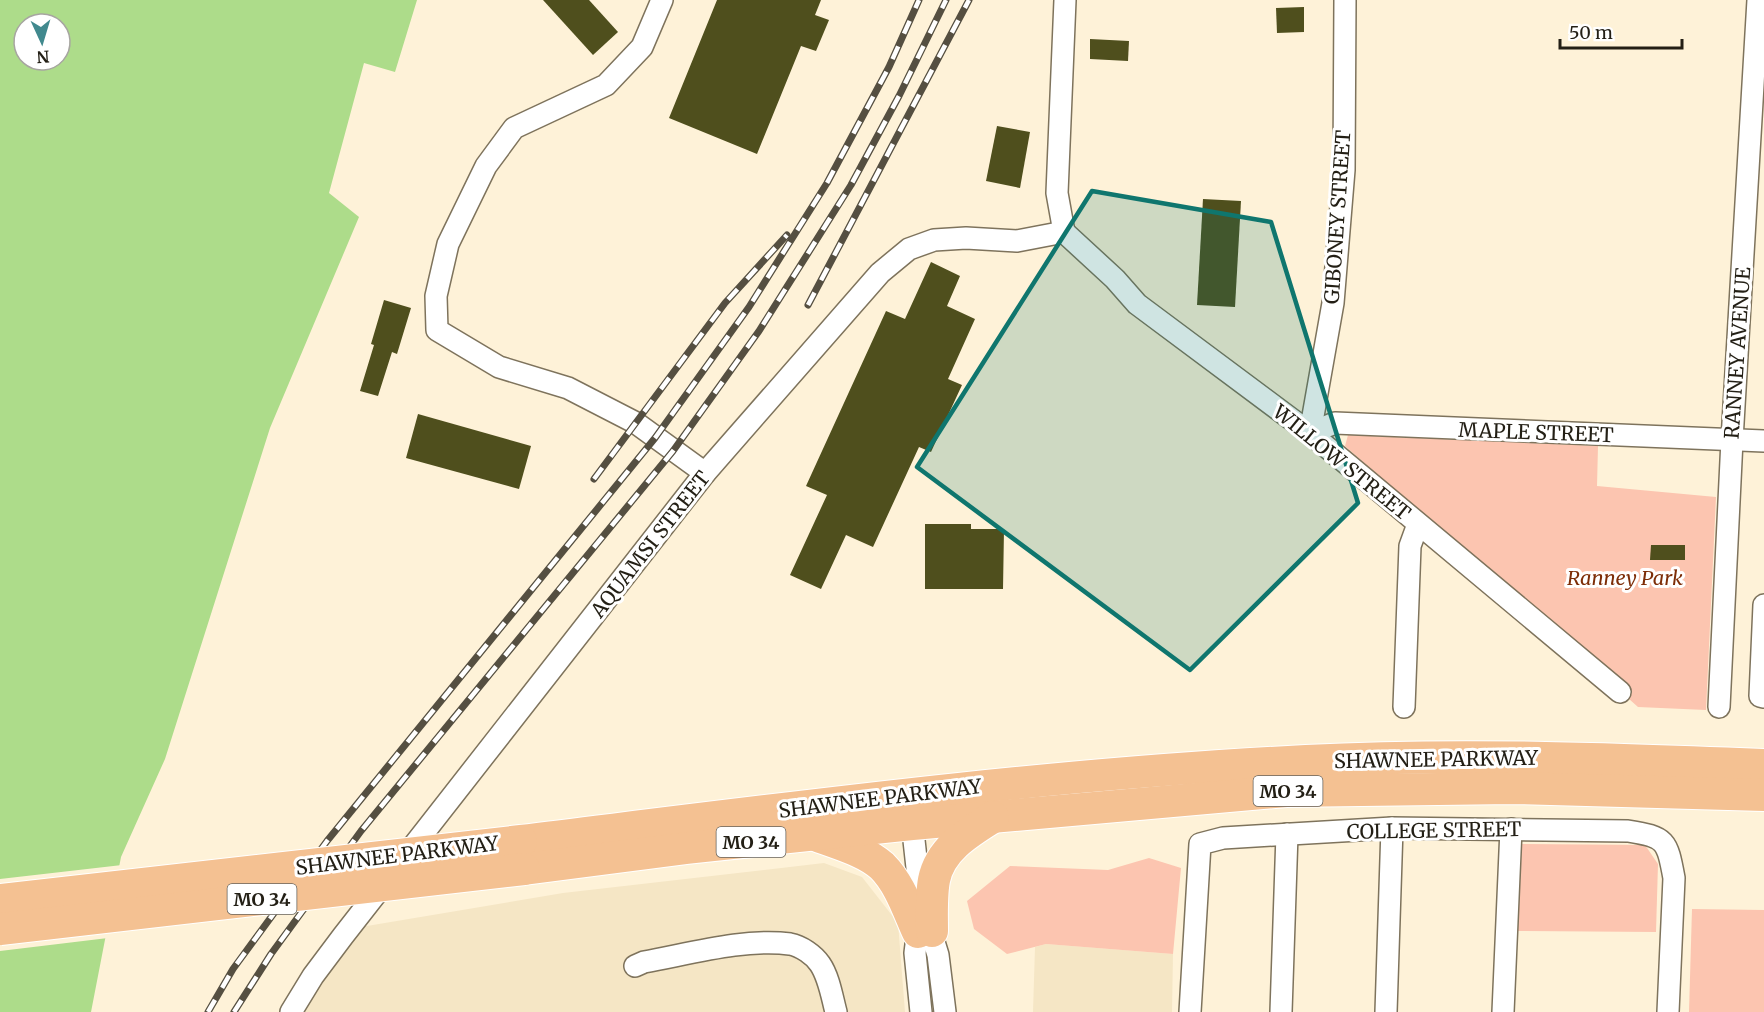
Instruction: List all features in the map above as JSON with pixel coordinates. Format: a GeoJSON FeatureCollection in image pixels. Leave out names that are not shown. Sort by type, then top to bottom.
{"type":"FeatureCollection","features":[{"type":"Feature","properties":{"kind":"highway","name":"SHAWNEE PARKWAY"},"geometry":{"type":"LineString","coordinates":[[0,900],[523,855],[687,848],[814,835],[911,809],[1048,779],[1309,760],[1578,758],[1764,765]]}},
{"type":"Feature","properties":{"kind":"highway","name":"SHAWNEE PARKWAY"},"geometry":{"type":"LineString","coordinates":[[0,929],[523,855],[911,809],[994,816],[1286,791],[1513,788],[1764,795]]}},
{"type":"Feature","properties":{"kind":"highway"},"geometry":{"type":"LineString","coordinates":[[924,923],[934,879],[942,858],[962,837],[994,816]]}},
{"type":"Feature","properties":{"kind":"highway"},"geometry":{"type":"LineString","coordinates":[[814,835],[855,850],[881,866],[924,923]]}},
{"type":"Feature","properties":{"kind":"street"},"geometry":{"type":"LineString","coordinates":[[662,0],[642,47],[606,85],[514,128],[486,166],[448,244],[436,296],[437,330],[499,367],[568,388],[636,423],[705,473]]}},
{"type":"Feature","properties":{"kind":"street"},"geometry":{"type":"LineString","coordinates":[[1064,232],[1057,193],[1065,0]]}},
{"type":"Feature","properties":{"kind":"street","name":"GIBONEY STREET"},"geometry":{"type":"LineString","coordinates":[[1310,432],[1333,303],[1343,182],[1345,0]]}},
{"type":"Feature","properties":{"kind":"street","name":"RANNEY AVENUE"},"geometry":{"type":"LineString","coordinates":[[1719,707],[1732,440],[1757,137],[1758,0]]}},
{"type":"Feature","properties":{"kind":"street","name":"AQUAMSI STREET"},"geometry":{"type":"LineString","coordinates":[[291,1012],[313,976],[705,473],[880,273],[909,249],[934,240],[966,238],[1017,241],[1064,232]]}},
{"type":"Feature","properties":{"kind":"street","name":"WILLOW STREET"},"geometry":{"type":"LineString","coordinates":[[1064,232],[1137,304],[1310,432],[1620,692]]}},
{"type":"Feature","properties":{"kind":"street","name":"MAPLE STREET"},"geometry":{"type":"LineString","coordinates":[[1310,432],[1335,423],[1764,441]]}},
{"type":"Feature","properties":{"kind":"street"},"geometry":{"type":"LineString","coordinates":[[1404,707],[1410,546],[1418,524]]}},
{"type":"Feature","properties":{"kind":"street"},"geometry":{"type":"LineString","coordinates":[[1764,605],[1760,696],[1764,697]]}},
{"type":"Feature","properties":{"kind":"street"},"geometry":{"type":"LineString","coordinates":[[911,809],[924,923],[938,955],[945,1012]]}},
{"type":"Feature","properties":{"kind":"street"},"geometry":{"type":"LineString","coordinates":[[1386,1012],[1392,828]]}},
{"type":"Feature","properties":{"kind":"street","name":"COLLEGE STREET"},"geometry":{"type":"LineString","coordinates":[[1190,1012],[1200,844],[1223,838],[1392,828],[1628,831],[1653,835],[1665,844],[1674,878],[1668,1012]]}},
{"type":"Feature","properties":{"kind":"street"},"geometry":{"type":"LineString","coordinates":[[1503,1012],[1511,829]]}},
{"type":"Feature","properties":{"kind":"street"},"geometry":{"type":"LineString","coordinates":[[1281,1012],[1287,834]]}},
{"type":"Feature","properties":{"kind":"street"},"geometry":{"type":"LineString","coordinates":[[921,1012],[915,953],[924,923]]}},
{"type":"Feature","properties":{"kind":"street"},"geometry":{"type":"LineString","coordinates":[[635,966],[644,962],[735,946],[773,943],[793,945],[808,952],[820,964],[836,1012]]}},
{"type":"Feature","properties":{"kind":"highlighted area"},"geometry":{"type":"Polygon","coordinates":[[[1092,191],[1271,222],[1358,503],[1190,670],[917,467],[1092,191]]]}},
{"type":"Feature","properties":{"kind":"shaded area"},"geometry":{"type":"Polygon","coordinates":[[[0,0],[417,0],[395,72],[364,63],[329,193],[359,217],[270,428],[165,759],[121,857],[91,1012],[0,1012],[0,0]]]}},
{"type":"Feature","properties":{"kind":"shaded area"},"geometry":{"type":"Polygon","coordinates":[[[824,863],[862,877],[898,923],[905,1012],[300,1012],[361,927],[563,893],[824,863]]]}},
{"type":"Feature","properties":{"kind":"shaded area"},"geometry":{"type":"Polygon","coordinates":[[[1046,944],[1173,954],[1172,1012],[1033,1012],[1035,947],[1046,944]]]}},
{"type":"Feature","properties":{"kind":"green space","name":"Ranney Park"},"geometry":{"type":"Polygon","coordinates":[[[1348,435],[1598,446],[1597,486],[1716,497],[1706,710],[1638,707],[1345,446],[1348,435]]]}},
{"type":"Feature","properties":{"kind":"green space"},"geometry":{"type":"Polygon","coordinates":[[[1515,844],[1645,845],[1658,864],[1656,932],[1513,931],[1515,844]]]}},
{"type":"Feature","properties":{"kind":"green space"},"geometry":{"type":"Polygon","coordinates":[[[1149,858],[1181,868],[1173,954],[1046,944],[1007,954],[974,929],[967,901],[1010,866],[1108,870],[1149,858]]]}},
{"type":"Feature","properties":{"kind":"green space"},"geometry":{"type":"Polygon","coordinates":[[[1692,909],[1764,910],[1764,1012],[1689,1012],[1692,909]]]}},
{"type":"Feature","properties":{"kind":"pier"},"geometry":{"type":"Polygon","coordinates":[[[122,865],[108,938],[0,951],[0,879],[122,865]]]}},
{"type":"Feature","properties":{"kind":"building"},"geometry":{"type":"Polygon","coordinates":[[[543,0],[589,0],[618,32],[593,55],[543,0]]]}},
{"type":"Feature","properties":{"kind":"building"},"geometry":{"type":"Polygon","coordinates":[[[717,0],[821,0],[815,15],[829,20],[816,51],[801,46],[757,154],[669,118],[717,0]]]}},
{"type":"Feature","properties":{"kind":"building"},"geometry":{"type":"Polygon","coordinates":[[[1304,7],[1304,32],[1277,33],[1276,8],[1304,7]]]}},
{"type":"Feature","properties":{"kind":"building"},"geometry":{"type":"Polygon","coordinates":[[[1090,39],[1129,41],[1128,61],[1090,59],[1090,39]]]}},
{"type":"Feature","properties":{"kind":"building"},"geometry":{"type":"Polygon","coordinates":[[[997,126],[1030,132],[1020,188],[986,181],[997,126]]]}},
{"type":"Feature","properties":{"kind":"building"},"geometry":{"type":"Polygon","coordinates":[[[1203,199],[1241,201],[1235,307],[1197,305],[1203,199]]]}},
{"type":"Feature","properties":{"kind":"building"},"geometry":{"type":"Polygon","coordinates":[[[931,262],[960,276],[947,306],[975,319],[948,379],[962,385],[931,452],[919,447],[873,547],[846,535],[821,589],[790,575],[827,495],[806,486],[886,311],[905,319],[931,262]]]}},
{"type":"Feature","properties":{"kind":"building"},"geometry":{"type":"Polygon","coordinates":[[[384,300],[411,308],[397,354],[392,352],[378,396],[360,391],[374,345],[371,344],[384,300]]]}},
{"type":"Feature","properties":{"kind":"building"},"geometry":{"type":"Polygon","coordinates":[[[418,414],[531,446],[519,489],[406,458],[418,414]]]}},
{"type":"Feature","properties":{"kind":"building"},"geometry":{"type":"Polygon","coordinates":[[[925,524],[971,524],[971,529],[1004,529],[1003,589],[925,589],[925,524]]]}},
{"type":"Feature","properties":{"kind":"building"},"geometry":{"type":"Polygon","coordinates":[[[1651,545],[1685,545],[1685,560],[1650,560],[1651,545]]]}},
{"type":"Feature","properties":{"kind":"railway"},"geometry":{"type":"LineString","coordinates":[[208,1012],[233,969],[327,841],[655,438],[749,307],[827,183],[889,67],[919,0]]}},
{"type":"Feature","properties":{"kind":"railway"},"geometry":{"type":"LineString","coordinates":[[234,1012],[271,954],[361,831],[673,451],[759,331],[851,185],[899,96],[946,0]]}},
{"type":"Feature","properties":{"kind":"railway"},"geometry":{"type":"LineString","coordinates":[[808,305],[969,0]]}},
{"type":"Feature","properties":{"kind":"railway"},"geometry":{"type":"LineString","coordinates":[[594,479],[725,303],[787,235]]}}]}
